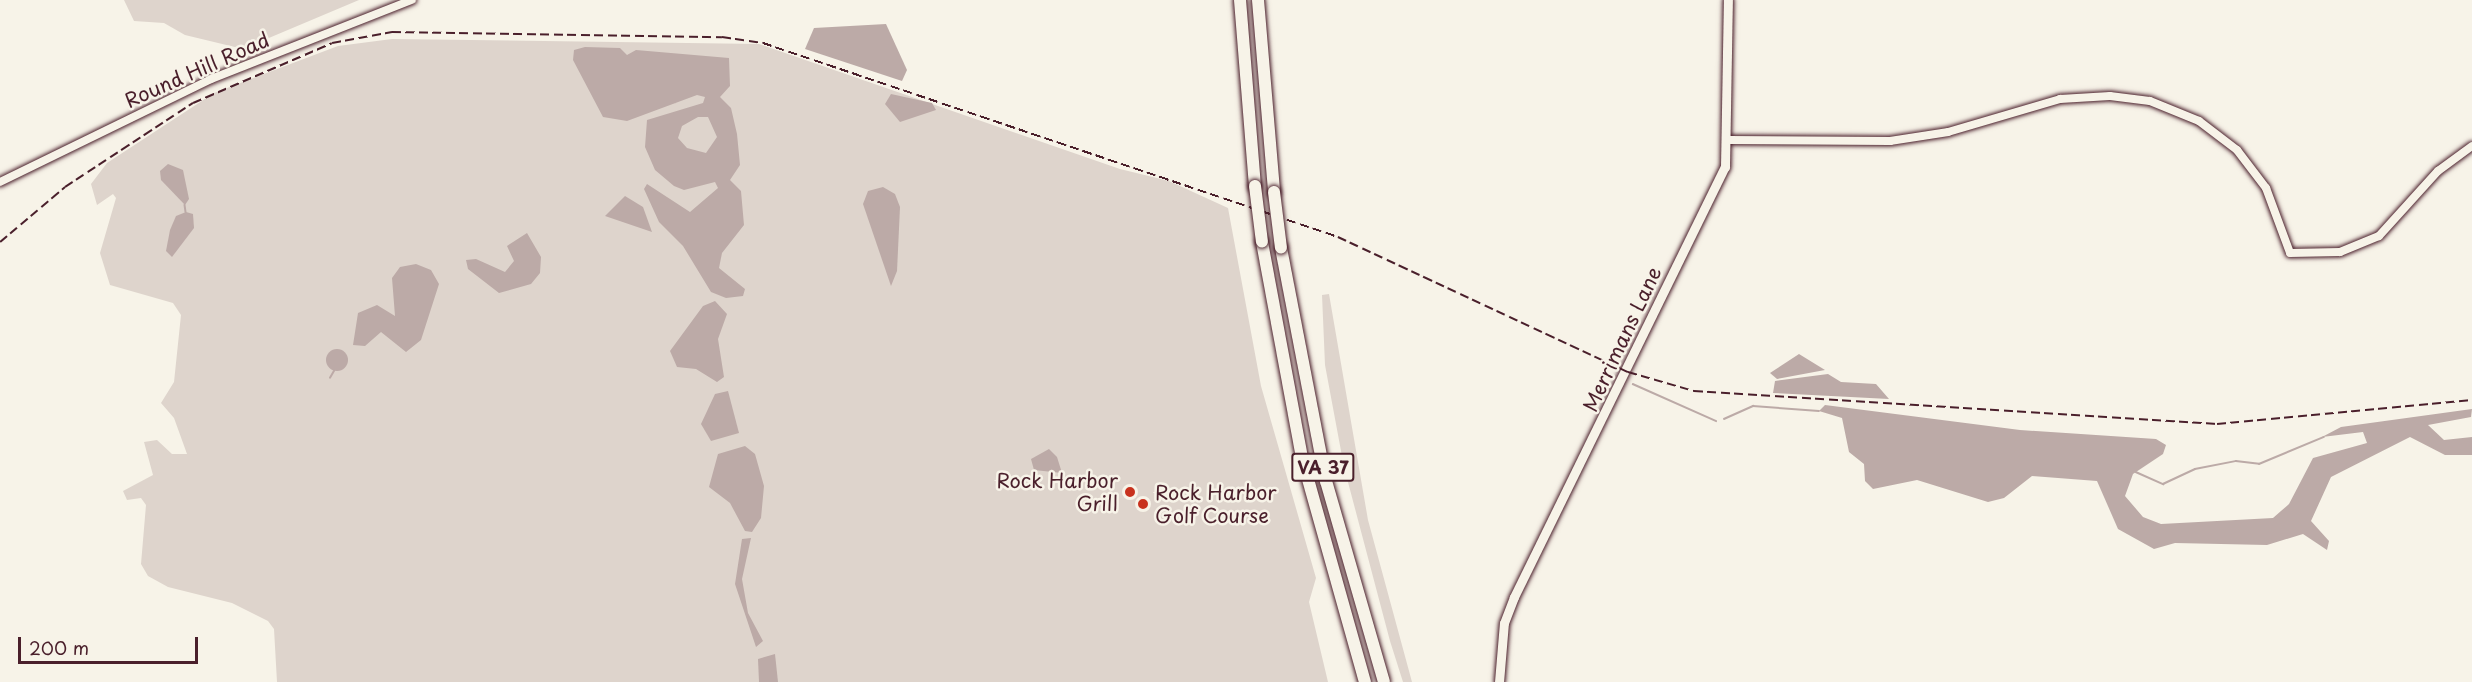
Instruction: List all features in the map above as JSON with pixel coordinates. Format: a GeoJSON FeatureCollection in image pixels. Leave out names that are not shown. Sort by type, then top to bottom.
{"type":"FeatureCollection","features":[{"type":"Feature","properties":{"kind":"highway","name":"VA 37"},"geometry":{"type":"LineString","coordinates":[[1239,0],[1262,242],[1307,479],[1365,682]]}},
{"type":"Feature","properties":{"kind":"highway","name":"VA 37"},"geometry":{"type":"LineString","coordinates":[[1258,0],[1281,248],[1323,470],[1384,682]]}},
{"type":"Feature","properties":{"kind":"main road","name":"Merrimans Lane"},"geometry":{"type":"LineString","coordinates":[[1499,682],[1504,623],[1514,597],[1721,177],[1729,141],[1728,0]]}},
{"type":"Feature","properties":{"kind":"street","name":"Round Hill Road"},"geometry":{"type":"LineString","coordinates":[[0,182],[212,79],[412,0]]}},
{"type":"Feature","properties":{"kind":"street"},"geometry":{"type":"LineString","coordinates":[[1729,141],[1912,139],[2060,99],[2104,95],[2150,101],[2199,121],[2237,150],[2267,189],[2290,254],[2340,252],[2367,243],[2399,219],[2438,171],[2472,146]]}},
{"type":"Feature","properties":{"kind":"shaded area"},"geometry":{"type":"Polygon","coordinates":[[[124,0],[359,0],[243,49],[185,35],[164,23],[134,21],[124,0]]]}},
{"type":"Feature","properties":{"kind":"shaded area"},"geometry":{"type":"Polygon","coordinates":[[[886,24],[907,70],[902,81],[805,49],[814,28],[886,24]]]}},
{"type":"Feature","properties":{"kind":"shaded area"},"geometry":{"type":"Polygon","coordinates":[[[392,39],[759,44],[1120,169],[1169,181],[1228,208],[1261,386],[1316,578],[1309,602],[1328,682],[277,682],[274,629],[268,621],[232,603],[168,587],[148,576],[141,564],[146,505],[141,498],[127,500],[123,491],[153,475],[144,442],[157,440],[172,454],[187,454],[174,418],[161,403],[174,382],[181,315],[173,303],[110,285],[100,253],[116,198],[113,194],[97,205],[91,184],[107,163],[214,93],[338,46],[392,39]]]}},
{"type":"Feature","properties":{"kind":"shaded area"},"geometry":{"type":"Polygon","coordinates":[[[585,47],[620,48],[627,55],[636,50],[729,58],[730,86],[720,97],[731,108],[737,134],[740,165],[730,180],[741,191],[744,225],[722,253],[719,268],[745,289],[743,296],[726,298],[711,292],[683,246],[659,222],[644,189],[647,184],[690,212],[718,188],[715,182],[684,190],[674,186],[655,170],[645,147],[647,120],[703,103],[705,97],[697,95],[627,121],[603,117],[573,60],[574,50],[585,47]],[[698,117],[682,126],[678,138],[687,148],[706,153],[717,137],[708,117],[698,117]]]}},
{"type":"Feature","properties":{"kind":"shaded area"},"geometry":{"type":"Polygon","coordinates":[[[891,94],[932,103],[936,110],[900,122],[885,104],[891,94]]]}},
{"type":"Feature","properties":{"kind":"shaded area"},"geometry":{"type":"Polygon","coordinates":[[[168,164],[183,170],[189,199],[185,205],[161,180],[160,171],[168,164]]]}},
{"type":"Feature","properties":{"kind":"shaded area"},"geometry":{"type":"Polygon","coordinates":[[[883,187],[895,194],[900,207],[897,271],[891,286],[863,204],[868,191],[883,187]]]}},
{"type":"Feature","properties":{"kind":"shaded area"},"geometry":{"type":"Polygon","coordinates":[[[625,196],[643,207],[652,232],[605,216],[625,196]]]}},
{"type":"Feature","properties":{"kind":"shaded area"},"geometry":{"type":"Polygon","coordinates":[[[186,212],[193,214],[194,228],[172,257],[166,251],[170,230],[176,216],[186,212]]]}},
{"type":"Feature","properties":{"kind":"shaded area"},"geometry":{"type":"Polygon","coordinates":[[[527,233],[541,257],[540,273],[531,284],[499,293],[468,269],[466,260],[476,259],[505,272],[514,261],[507,246],[527,233]]]}},
{"type":"Feature","properties":{"kind":"shaded area"},"geometry":{"type":"Polygon","coordinates":[[[416,264],[431,270],[439,284],[421,340],[406,352],[381,332],[365,346],[353,345],[358,313],[377,305],[395,316],[392,278],[400,267],[416,264]]]}},
{"type":"Feature","properties":{"kind":"shaded area"},"geometry":{"type":"Polygon","coordinates":[[[1329,294],[1368,520],[1412,682],[1403,682],[1390,641],[1344,467],[1325,365],[1322,295],[1329,294]]]}},
{"type":"Feature","properties":{"kind":"shaded area"},"geometry":{"type":"Polygon","coordinates":[[[715,301],[727,314],[718,339],[724,377],[717,382],[696,369],[677,367],[670,351],[703,306],[715,301]]]}},
{"type":"Feature","properties":{"kind":"shaded area"},"geometry":{"type":"Polygon","coordinates":[[[337,349],[345,352],[348,360],[345,368],[337,371],[329,368],[326,360],[329,352],[337,349]]]}},
{"type":"Feature","properties":{"kind":"shaded area"},"geometry":{"type":"Polygon","coordinates":[[[1799,354],[1825,370],[1777,379],[1770,373],[1799,354]]]}},
{"type":"Feature","properties":{"kind":"shaded area"},"geometry":{"type":"Polygon","coordinates":[[[1828,374],[1841,382],[1876,384],[1889,399],[1773,393],[1775,381],[1828,374]]]}},
{"type":"Feature","properties":{"kind":"shaded area"},"geometry":{"type":"Polygon","coordinates":[[[728,391],[739,433],[711,441],[701,424],[715,394],[728,391]]]}},
{"type":"Feature","properties":{"kind":"shaded area"},"geometry":{"type":"Polygon","coordinates":[[[1825,405],[2020,430],[2156,439],[2166,445],[2163,454],[2133,474],[2125,496],[2143,517],[2161,524],[2273,518],[2289,504],[2313,458],[2367,443],[2363,432],[2322,437],[2341,427],[2472,409],[2471,417],[2428,425],[2444,440],[2472,437],[2472,455],[2445,455],[2410,437],[2331,477],[2311,521],[2329,541],[2327,550],[2303,534],[2267,545],[2175,543],[2154,549],[2118,529],[2097,481],[2032,476],[2004,498],[1988,502],[1917,480],[1873,489],[1865,481],[1864,464],[1849,452],[1842,418],[1819,411],[1825,405]]]}},
{"type":"Feature","properties":{"kind":"shaded area"},"geometry":{"type":"Polygon","coordinates":[[[745,446],[755,454],[764,486],[761,518],[752,532],[745,531],[730,503],[709,487],[718,454],[745,446]]]}},
{"type":"Feature","properties":{"kind":"shaded area"},"geometry":{"type":"Polygon","coordinates":[[[1049,449],[1057,457],[1062,473],[1034,470],[1031,459],[1049,449]]]}},
{"type":"Feature","properties":{"kind":"shaded area"},"geometry":{"type":"Polygon","coordinates":[[[751,538],[742,579],[748,613],[763,641],[756,647],[735,584],[742,539],[751,538]]]}},
{"type":"Feature","properties":{"kind":"shaded area"},"geometry":{"type":"Polygon","coordinates":[[[775,654],[778,682],[759,682],[758,659],[775,654]]]}},
{"type":"Feature","properties":{"kind":"waterway"},"geometry":{"type":"LineString","coordinates":[[185,205],[186,212]]}},
{"type":"Feature","properties":{"kind":"waterway"},"geometry":{"type":"LineString","coordinates":[[330,378],[334,371]]}},
{"type":"Feature","properties":{"kind":"waterway"},"geometry":{"type":"LineString","coordinates":[[1633,384],[1716,421]]}},
{"type":"Feature","properties":{"kind":"waterway"},"geometry":{"type":"LineString","coordinates":[[1724,419],[1753,406],[1819,411]]}},
{"type":"Feature","properties":{"kind":"waterway"},"geometry":{"type":"LineString","coordinates":[[2136,472],[2163,484],[2195,469],[2236,461],[2259,464],[2324,437]]}},
{"type":"Feature","properties":{"kind":"railway"},"geometry":{"type":"LineString","coordinates":[[0,242],[65,187],[193,103],[332,43],[392,32],[722,37],[763,43],[1338,237],[1628,372],[1694,391],[2217,424],[2472,400]]}},
{"type":"Feature","properties":{"kind":"place","name":"Rock Harbor Grill"},"geometry":{"type":"Point","coordinates":[1130,492]}},
{"type":"Feature","properties":{"kind":"place","name":"Rock Harbor Golf Course"},"geometry":{"type":"Point","coordinates":[1143,504]}}]}
